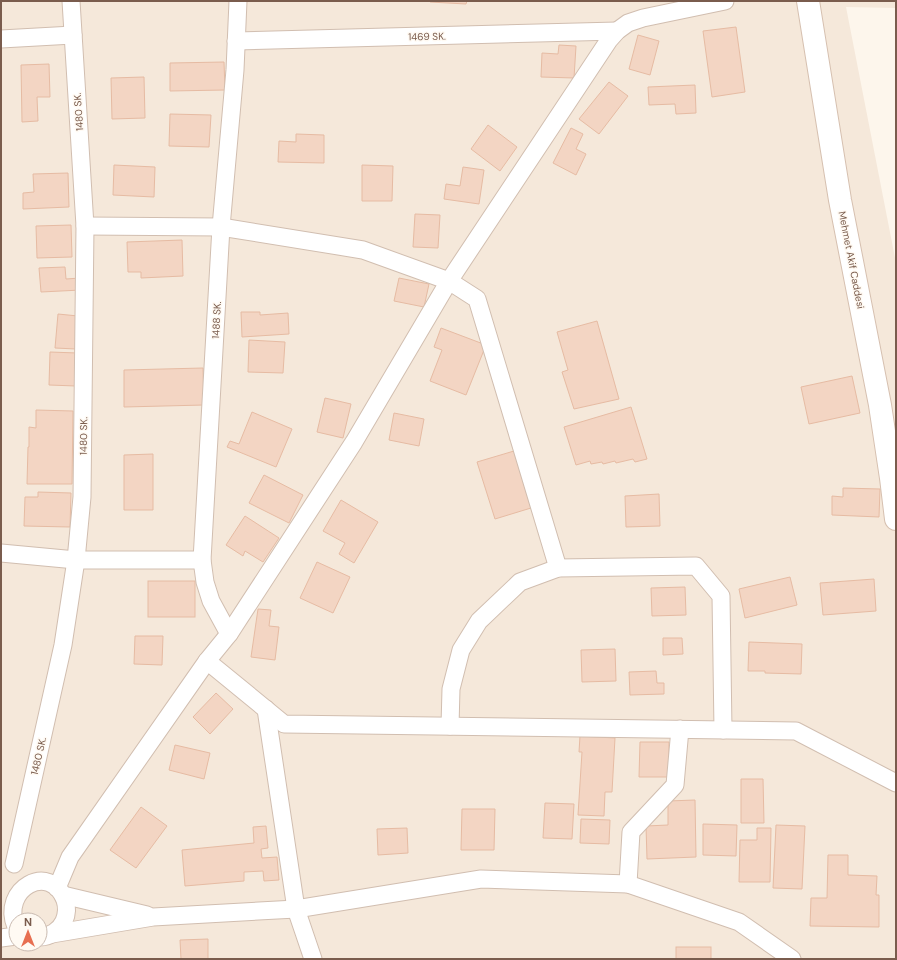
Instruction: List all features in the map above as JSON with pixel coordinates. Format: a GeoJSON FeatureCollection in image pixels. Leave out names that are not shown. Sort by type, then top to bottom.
{"type":"FeatureCollection","features":[{"type":"Feature","properties":{"kind":"street","name":"1480 SK."},"geometry":{"type":"LineString","coordinates":[[7,862],[63,645],[76,560],[82,497],[85,226],[71,1]]}},
{"type":"Feature","properties":{"kind":"street","name":"1488 SK."},"geometry":{"type":"LineString","coordinates":[[229,634],[211,601],[205,582],[202,560],[221,227],[235,70],[238,1]]}},
{"type":"Feature","properties":{"kind":"street"},"geometry":{"type":"LineString","coordinates":[[48,935],[59,928],[64,921],[67,912],[66,903],[60,891],[70,857],[207,661],[229,634],[354,442],[449,281],[609,40],[617,31],[628,23],[643,18],[725,1]]}},
{"type":"Feature","properties":{"kind":"street","name":"Mehmet Akif Caddesi"},"geometry":{"type":"LineString","coordinates":[[808,1],[840,200],[880,405],[896,519]]}},
{"type":"Feature","properties":{"kind":"street","name":"1469 SK."},"geometry":{"type":"LineString","coordinates":[[236,41],[617,31]]}},
{"type":"Feature","properties":{"kind":"street"},"geometry":{"type":"LineString","coordinates":[[1,39],[73,35]]}},
{"type":"Feature","properties":{"kind":"street"},"geometry":{"type":"LineString","coordinates":[[85,226],[221,227],[363,250],[449,281],[477,299],[558,568]]}},
{"type":"Feature","properties":{"kind":"street"},"geometry":{"type":"LineString","coordinates":[[1,553],[76,560],[202,560]]}},
{"type":"Feature","properties":{"kind":"street"},"geometry":{"type":"LineString","coordinates":[[450,726],[451,689],[460,650],[479,621],[520,582],[558,568],[696,566],[721,596],[723,730]]}},
{"type":"Feature","properties":{"kind":"street"},"geometry":{"type":"LineString","coordinates":[[207,661],[284,724],[796,730],[896,783]]}},
{"type":"Feature","properties":{"kind":"street"},"geometry":{"type":"LineString","coordinates":[[266,709],[296,909],[313,959]]}},
{"type":"Feature","properties":{"kind":"street"},"geometry":{"type":"LineString","coordinates":[[628,884],[631,832],[675,785],[680,729]]}},
{"type":"Feature","properties":{"kind":"street"},"geometry":{"type":"LineString","coordinates":[[7,862],[31,882]]}},
{"type":"Feature","properties":{"kind":"street"},"geometry":{"type":"LineString","coordinates":[[48,936],[153,917],[296,909],[482,879],[628,884],[740,922],[788,958]]}},
{"type":"Feature","properties":{"kind":"street"},"geometry":{"type":"LineString","coordinates":[[10,912],[14,893],[21,886],[39,881],[49,883],[60,891],[153,917]]}},
{"type":"Feature","properties":{"kind":"shaded area"},"geometry":{"type":"Polygon","coordinates":[[[1,1],[896,1],[896,8],[846,7],[896,263],[896,959],[1,959],[1,1]]]}},
{"type":"Feature","properties":{"kind":"building"},"geometry":{"type":"Polygon","coordinates":[[[430,1],[467,1],[466,4],[430,1]]]}},
{"type":"Feature","properties":{"kind":"building"},"geometry":{"type":"Polygon","coordinates":[[[736,27],[745,92],[712,97],[703,31],[736,27]]]}},
{"type":"Feature","properties":{"kind":"building"},"geometry":{"type":"Polygon","coordinates":[[[638,35],[659,41],[650,75],[629,69],[638,35]]]}},
{"type":"Feature","properties":{"kind":"building"},"geometry":{"type":"Polygon","coordinates":[[[559,45],[576,46],[574,78],[541,77],[542,53],[558,54],[559,45]]]}},
{"type":"Feature","properties":{"kind":"building"},"geometry":{"type":"Polygon","coordinates":[[[224,62],[225,90],[170,91],[170,63],[224,62]]]}},
{"type":"Feature","properties":{"kind":"building"},"geometry":{"type":"Polygon","coordinates":[[[49,64],[50,97],[37,97],[38,121],[22,122],[21,65],[49,64]]]}},
{"type":"Feature","properties":{"kind":"building"},"geometry":{"type":"Polygon","coordinates":[[[144,77],[145,118],[112,119],[111,78],[144,77]]]}},
{"type":"Feature","properties":{"kind":"building"},"geometry":{"type":"Polygon","coordinates":[[[609,82],[628,96],[599,134],[579,119],[609,82]]]}},
{"type":"Feature","properties":{"kind":"building"},"geometry":{"type":"Polygon","coordinates":[[[695,85],[696,113],[676,114],[675,104],[649,105],[648,87],[695,85]]]}},
{"type":"Feature","properties":{"kind":"building"},"geometry":{"type":"Polygon","coordinates":[[[170,114],[211,115],[209,147],[169,146],[170,114]]]}},
{"type":"Feature","properties":{"kind":"building"},"geometry":{"type":"Polygon","coordinates":[[[488,125],[517,147],[500,171],[471,149],[488,125]]]}},
{"type":"Feature","properties":{"kind":"building"},"geometry":{"type":"Polygon","coordinates":[[[571,128],[583,134],[576,149],[586,154],[576,175],[553,163],[571,128]]]}},
{"type":"Feature","properties":{"kind":"building"},"geometry":{"type":"Polygon","coordinates":[[[296,134],[324,135],[324,163],[278,162],[279,141],[296,142],[296,134]]]}},
{"type":"Feature","properties":{"kind":"building"},"geometry":{"type":"Polygon","coordinates":[[[114,165],[155,167],[154,197],[113,195],[114,165]]]}},
{"type":"Feature","properties":{"kind":"building"},"geometry":{"type":"Polygon","coordinates":[[[362,165],[393,166],[392,201],[362,201],[362,165]]]}},
{"type":"Feature","properties":{"kind":"building"},"geometry":{"type":"Polygon","coordinates":[[[463,167],[484,170],[479,204],[444,199],[446,184],[460,186],[463,167]]]}},
{"type":"Feature","properties":{"kind":"building"},"geometry":{"type":"Polygon","coordinates":[[[68,173],[69,207],[23,209],[23,193],[34,192],[33,174],[68,173]]]}},
{"type":"Feature","properties":{"kind":"building"},"geometry":{"type":"Polygon","coordinates":[[[415,214],[440,215],[438,248],[413,247],[415,214]]]}},
{"type":"Feature","properties":{"kind":"building"},"geometry":{"type":"Polygon","coordinates":[[[71,225],[72,257],[37,258],[36,226],[71,225]]]}},
{"type":"Feature","properties":{"kind":"building"},"geometry":{"type":"Polygon","coordinates":[[[182,240],[183,276],[141,278],[141,272],[128,272],[127,242],[182,240]]]}},
{"type":"Feature","properties":{"kind":"building"},"geometry":{"type":"Polygon","coordinates":[[[65,267],[66,279],[80,278],[81,290],[41,292],[39,268],[65,267]]]}},
{"type":"Feature","properties":{"kind":"building"},"geometry":{"type":"Polygon","coordinates":[[[399,278],[429,284],[424,307],[394,301],[399,278]]]}},
{"type":"Feature","properties":{"kind":"building"},"geometry":{"type":"Polygon","coordinates":[[[241,312],[260,312],[260,315],[288,313],[289,334],[242,337],[241,312]]]}},
{"type":"Feature","properties":{"kind":"building"},"geometry":{"type":"Polygon","coordinates":[[[58,314],[78,316],[76,349],[55,348],[58,314]]]}},
{"type":"Feature","properties":{"kind":"building"},"geometry":{"type":"Polygon","coordinates":[[[597,321],[619,399],[574,409],[562,372],[568,370],[557,332],[597,321]]]}},
{"type":"Feature","properties":{"kind":"building"},"geometry":{"type":"Polygon","coordinates":[[[441,328],[486,345],[466,395],[430,381],[442,350],[434,347],[441,328]]]}},
{"type":"Feature","properties":{"kind":"building"},"geometry":{"type":"Polygon","coordinates":[[[249,340],[285,342],[283,373],[248,372],[249,340]]]}},
{"type":"Feature","properties":{"kind":"building"},"geometry":{"type":"Polygon","coordinates":[[[50,352],[77,353],[76,386],[49,385],[50,352]]]}},
{"type":"Feature","properties":{"kind":"building"},"geometry":{"type":"Polygon","coordinates":[[[203,368],[204,405],[124,407],[124,370],[203,368]]]}},
{"type":"Feature","properties":{"kind":"building"},"geometry":{"type":"Polygon","coordinates":[[[852,376],[860,413],[809,424],[801,387],[852,376]]]}},
{"type":"Feature","properties":{"kind":"building"},"geometry":{"type":"Polygon","coordinates":[[[325,398],[351,404],[343,438],[317,432],[325,398]]]}},
{"type":"Feature","properties":{"kind":"building"},"geometry":{"type":"Polygon","coordinates":[[[631,407],[647,459],[635,462],[633,459],[616,463],[615,461],[603,464],[602,462],[591,464],[590,461],[576,465],[564,427],[631,407]]]}},
{"type":"Feature","properties":{"kind":"building"},"geometry":{"type":"Polygon","coordinates":[[[36,410],[73,411],[72,484],[27,484],[29,427],[36,428],[36,410]]]}},
{"type":"Feature","properties":{"kind":"building"},"geometry":{"type":"Polygon","coordinates":[[[252,412],[292,429],[276,467],[227,447],[230,441],[239,444],[252,412]]]}},
{"type":"Feature","properties":{"kind":"building"},"geometry":{"type":"Polygon","coordinates":[[[394,413],[424,419],[419,446],[389,440],[394,413]]]}},
{"type":"Feature","properties":{"kind":"building"},"geometry":{"type":"Polygon","coordinates":[[[514,451],[531,508],[495,519],[477,462],[514,451]]]}},
{"type":"Feature","properties":{"kind":"building"},"geometry":{"type":"Polygon","coordinates":[[[153,454],[153,510],[124,510],[124,455],[153,454]]]}},
{"type":"Feature","properties":{"kind":"building"},"geometry":{"type":"Polygon","coordinates":[[[264,475],[303,495],[289,523],[249,503],[264,475]]]}},
{"type":"Feature","properties":{"kind":"building"},"geometry":{"type":"Polygon","coordinates":[[[843,488],[880,489],[879,517],[832,515],[832,496],[843,497],[843,488]]]}},
{"type":"Feature","properties":{"kind":"building"},"geometry":{"type":"Polygon","coordinates":[[[38,492],[71,493],[70,527],[24,526],[25,497],[38,497],[38,492]]]}},
{"type":"Feature","properties":{"kind":"building"},"geometry":{"type":"Polygon","coordinates":[[[659,494],[660,526],[626,527],[625,496],[659,494]]]}},
{"type":"Feature","properties":{"kind":"building"},"geometry":{"type":"Polygon","coordinates":[[[341,500],[378,522],[354,563],[339,554],[345,543],[323,531],[341,500]]]}},
{"type":"Feature","properties":{"kind":"building"},"geometry":{"type":"Polygon","coordinates":[[[245,516],[279,538],[263,562],[245,551],[243,556],[226,545],[245,516]]]}},
{"type":"Feature","properties":{"kind":"building"},"geometry":{"type":"Polygon","coordinates":[[[317,562],[350,577],[333,613],[300,598],[317,562]]]}},
{"type":"Feature","properties":{"kind":"building"},"geometry":{"type":"Polygon","coordinates":[[[790,577],[797,605],[745,618],[739,589],[790,577]]]}},
{"type":"Feature","properties":{"kind":"building"},"geometry":{"type":"Polygon","coordinates":[[[874,579],[876,611],[823,615],[820,583],[874,579]]]}},
{"type":"Feature","properties":{"kind":"building"},"geometry":{"type":"Polygon","coordinates":[[[148,581],[195,581],[195,617],[148,617],[148,581]]]}},
{"type":"Feature","properties":{"kind":"building"},"geometry":{"type":"Polygon","coordinates":[[[685,587],[686,615],[652,616],[651,588],[685,587]]]}},
{"type":"Feature","properties":{"kind":"building"},"geometry":{"type":"Polygon","coordinates":[[[258,609],[271,610],[269,626],[279,627],[275,660],[251,657],[258,609]]]}},
{"type":"Feature","properties":{"kind":"building"},"geometry":{"type":"Polygon","coordinates":[[[135,636],[163,636],[162,665],[134,664],[135,636]]]}},
{"type":"Feature","properties":{"kind":"building"},"geometry":{"type":"Polygon","coordinates":[[[663,638],[682,638],[683,654],[663,655],[663,638]]]}},
{"type":"Feature","properties":{"kind":"building"},"geometry":{"type":"Polygon","coordinates":[[[749,642],[802,644],[801,674],[748,671],[749,642]]]}},
{"type":"Feature","properties":{"kind":"building"},"geometry":{"type":"Polygon","coordinates":[[[615,649],[616,681],[582,682],[581,650],[615,649]]]}},
{"type":"Feature","properties":{"kind":"building"},"geometry":{"type":"Polygon","coordinates":[[[656,671],[657,683],[664,683],[664,694],[630,695],[629,672],[656,671]]]}},
{"type":"Feature","properties":{"kind":"building"},"geometry":{"type":"Polygon","coordinates":[[[216,693],[233,709],[210,734],[193,717],[216,693]]]}},
{"type":"Feature","properties":{"kind":"building"},"geometry":{"type":"Polygon","coordinates":[[[580,736],[615,738],[612,792],[605,792],[604,816],[578,815],[582,752],[579,752],[580,736]]]}},
{"type":"Feature","properties":{"kind":"building"},"geometry":{"type":"Polygon","coordinates":[[[640,742],[669,742],[669,777],[639,777],[640,742]]]}},
{"type":"Feature","properties":{"kind":"building"},"geometry":{"type":"Polygon","coordinates":[[[175,745],[210,753],[204,779],[169,770],[175,745]]]}},
{"type":"Feature","properties":{"kind":"building"},"geometry":{"type":"Polygon","coordinates":[[[741,779],[763,779],[764,823],[741,823],[741,779]]]}},
{"type":"Feature","properties":{"kind":"building"},"geometry":{"type":"Polygon","coordinates":[[[695,800],[696,857],[647,859],[646,826],[668,825],[668,801],[695,800]]]}},
{"type":"Feature","properties":{"kind":"building"},"geometry":{"type":"Polygon","coordinates":[[[545,803],[574,804],[572,839],[543,838],[545,803]]]}},
{"type":"Feature","properties":{"kind":"building"},"geometry":{"type":"Polygon","coordinates":[[[141,807],[167,826],[136,868],[110,850],[141,807]]]}},
{"type":"Feature","properties":{"kind":"building"},"geometry":{"type":"Polygon","coordinates":[[[462,809],[495,809],[494,850],[461,850],[462,809]]]}},
{"type":"Feature","properties":{"kind":"building"},"geometry":{"type":"Polygon","coordinates":[[[581,819],[610,820],[609,844],[580,843],[581,819]]]}},
{"type":"Feature","properties":{"kind":"building"},"geometry":{"type":"Polygon","coordinates":[[[703,824],[737,825],[736,856],[703,855],[703,824]]]}},
{"type":"Feature","properties":{"kind":"building"},"geometry":{"type":"Polygon","coordinates":[[[776,825],[805,826],[802,889],[773,888],[776,825]]]}},
{"type":"Feature","properties":{"kind":"building"},"geometry":{"type":"Polygon","coordinates":[[[266,826],[268,848],[261,849],[262,858],[277,857],[279,880],[264,881],[263,871],[244,872],[244,881],[185,886],[182,850],[254,843],[253,827],[266,826]]]}},
{"type":"Feature","properties":{"kind":"building"},"geometry":{"type":"Polygon","coordinates":[[[407,828],[408,853],[378,855],[377,829],[407,828]]]}},
{"type":"Feature","properties":{"kind":"building"},"geometry":{"type":"Polygon","coordinates":[[[757,828],[771,828],[770,882],[739,882],[740,840],[757,840],[757,828]]]}},
{"type":"Feature","properties":{"kind":"building"},"geometry":{"type":"Polygon","coordinates":[[[828,855],[848,855],[848,875],[877,876],[876,895],[879,895],[879,927],[810,926],[811,898],[827,898],[828,855]]]}},
{"type":"Feature","properties":{"kind":"building"},"geometry":{"type":"Polygon","coordinates":[[[208,939],[208,959],[181,959],[180,940],[208,939]]]}},
{"type":"Feature","properties":{"kind":"building"},"geometry":{"type":"Polygon","coordinates":[[[676,947],[711,947],[711,959],[676,959],[676,947]]]}}]}
